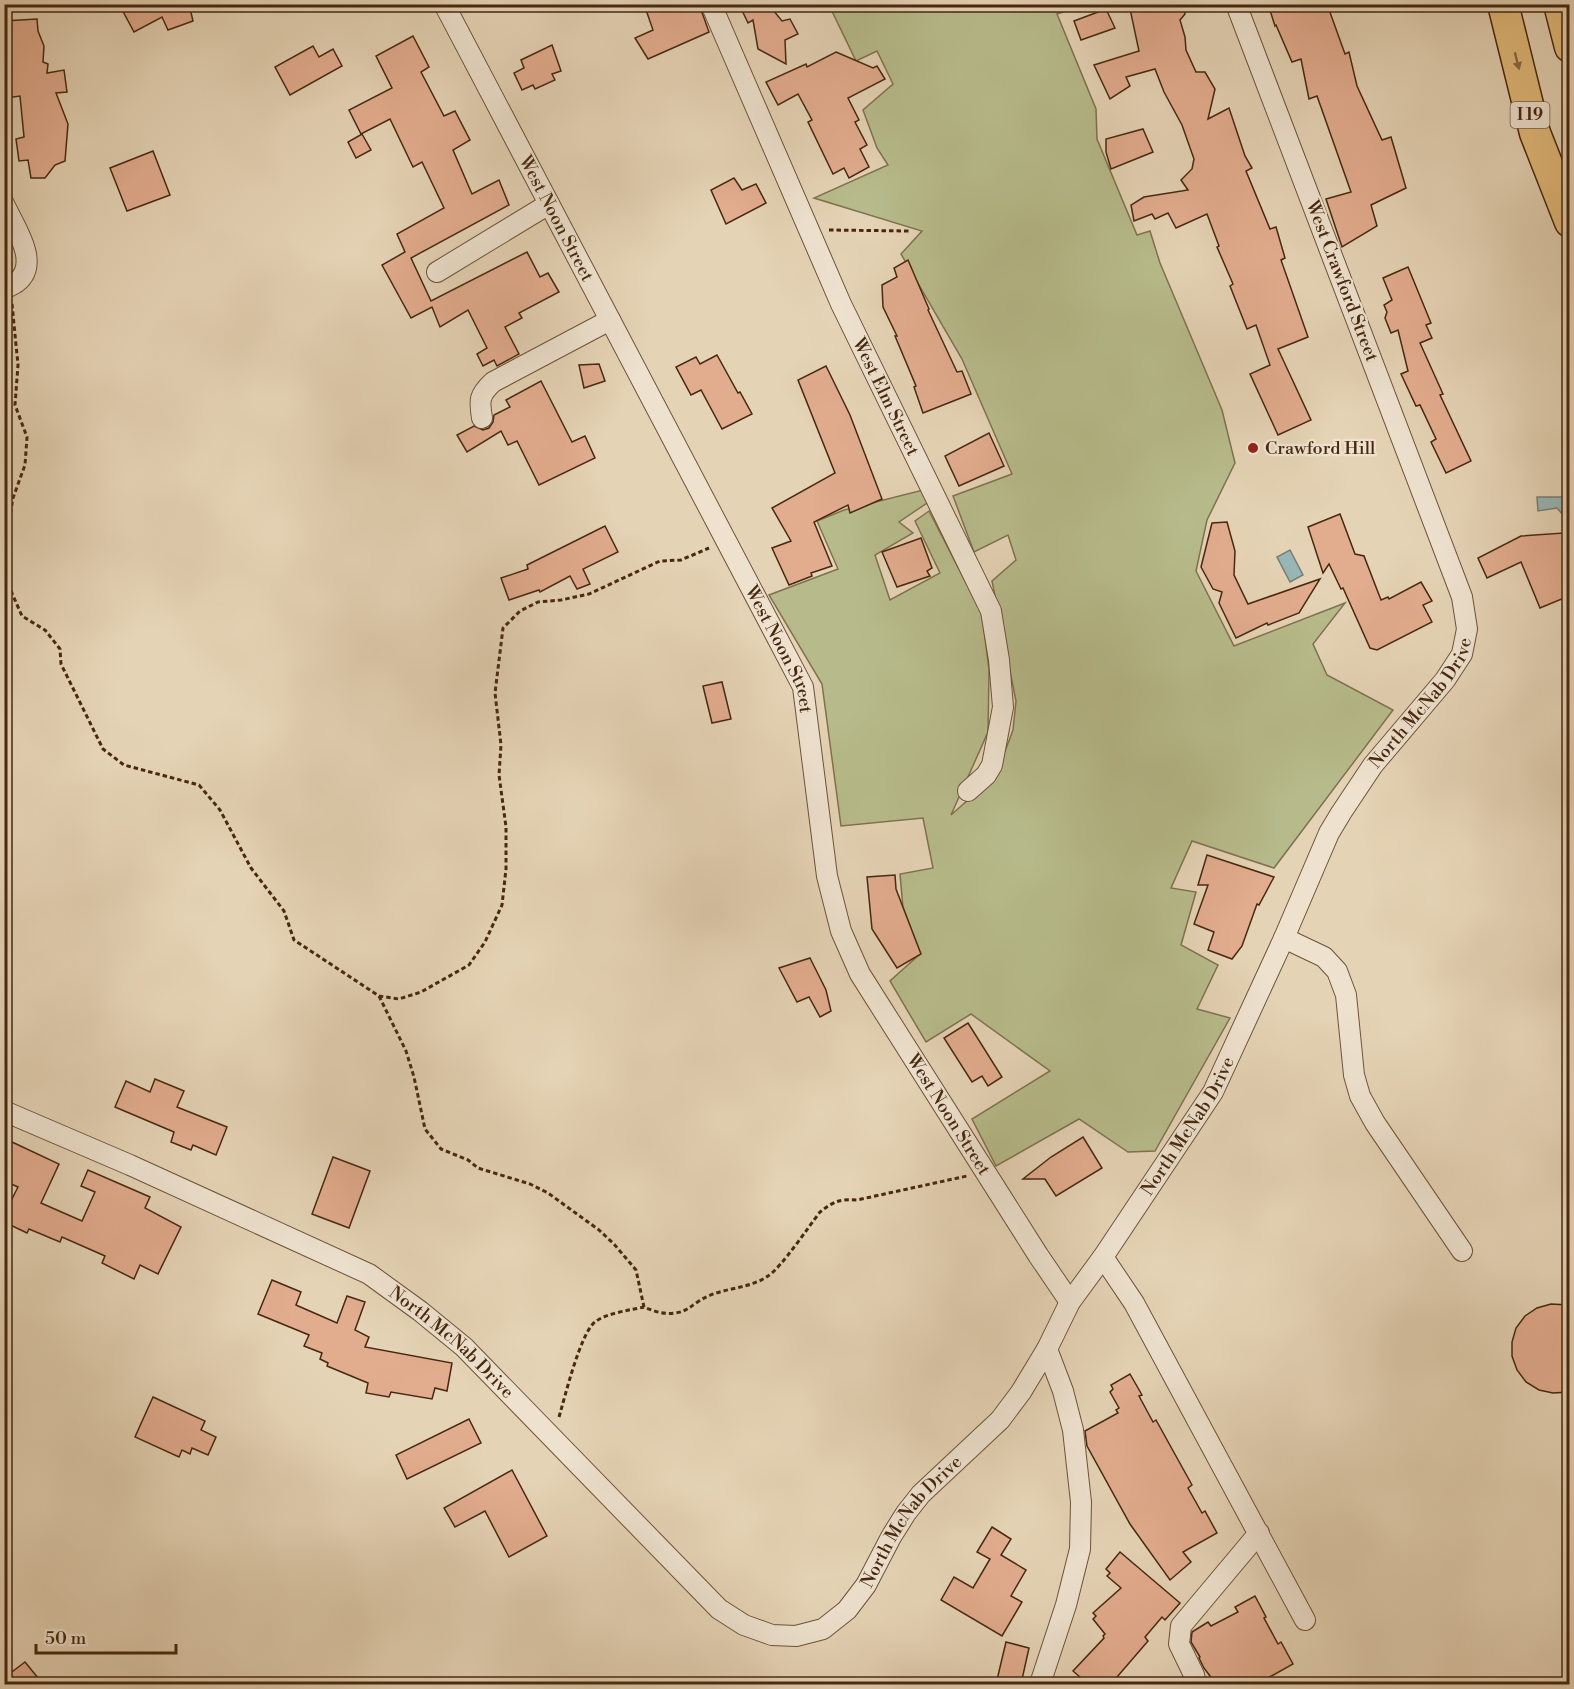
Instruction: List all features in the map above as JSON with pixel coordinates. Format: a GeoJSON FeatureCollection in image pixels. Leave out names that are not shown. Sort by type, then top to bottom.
{"type":"FeatureCollection","features":[{"type":"Feature","properties":{"kind":"highway","name":"I 19"},"geometry":{"type":"LineString","coordinates":[[1503,4],[1535,133],[1569,222]]}},
{"type":"Feature","properties":{"kind":"highway"},"geometry":{"type":"LineString","coordinates":[[1559,4],[1569,47]]}},
{"type":"Feature","properties":{"kind":"street","name":"West Noon Street"},"geometry":{"type":"LineString","coordinates":[[444,4],[803,687],[827,876],[841,931],[860,974],[1070,1302]]}},
{"type":"Feature","properties":{"kind":"street","name":"West Elm Street"},"geometry":{"type":"LineString","coordinates":[[711,4],[841,304],[991,610],[999,660],[1003,708],[992,765],[986,775],[968,791]]}},
{"type":"Feature","properties":{"kind":"street","name":"West Crawford Street"},"geometry":{"type":"LineString","coordinates":[[1236,4],[1448,557]]}},
{"type":"Feature","properties":{"kind":"street"},"geometry":{"type":"LineString","coordinates":[[4,204],[29,264],[24,276],[7,287]]}},
{"type":"Feature","properties":{"kind":"street"},"geometry":{"type":"LineString","coordinates":[[437,272],[549,204]]}},
{"type":"Feature","properties":{"kind":"street"},"geometry":{"type":"LineString","coordinates":[[482,418],[480,405],[482,393],[493,382],[511,370],[610,320]]}},
{"type":"Feature","properties":{"kind":"street","name":"North McNab Drive"},"geometry":{"type":"LineString","coordinates":[[4,1111],[130,1165],[369,1274],[464,1347],[719,1609],[744,1625],[772,1635],[796,1636],[823,1629],[847,1610],[866,1586],[906,1513],[921,1494],[1000,1420],[1021,1392],[1047,1349],[1070,1302],[1103,1257],[1213,1092],[1284,938],[1329,833],[1373,765],[1439,687],[1462,654],[1467,629],[1466,618],[1462,597],[1448,557]]}},
{"type":"Feature","properties":{"kind":"street"},"geometry":{"type":"LineString","coordinates":[[1284,938],[1324,957],[1336,971],[1346,995],[1354,1075],[1360,1096],[1375,1123],[1462,1251]]}},
{"type":"Feature","properties":{"kind":"street"},"geometry":{"type":"LineString","coordinates":[[1103,1257],[1134,1303],[1305,1620]]}},
{"type":"Feature","properties":{"kind":"street"},"geometry":{"type":"LineString","coordinates":[[1040,1684],[1066,1605],[1080,1549],[1081,1502],[1073,1430],[1063,1392],[1047,1349]]}},
{"type":"Feature","properties":{"kind":"street"},"geometry":{"type":"LineString","coordinates":[[1196,1684],[1179,1644],[1181,1626],[1259,1533]]}},
{"type":"Feature","properties":{"kind":"path"},"geometry":{"type":"LineString","coordinates":[[809,230],[909,231]]}},
{"type":"Feature","properties":{"kind":"path"},"geometry":{"type":"LineString","coordinates":[[7,287],[18,365],[15,405],[27,437],[25,465],[13,498],[5,547],[12,591],[22,616],[45,630],[60,650],[61,664],[103,750],[124,765],[199,784],[219,810],[251,867],[284,911],[294,940],[379,996],[399,999],[421,992],[469,965],[485,942],[502,905],[506,869],[506,827],[499,775],[501,745],[495,693],[503,628],[520,610],[538,602],[589,594],[660,561],[681,560],[726,541]]}},
{"type":"Feature","properties":{"kind":"path"},"geometry":{"type":"LineString","coordinates":[[379,996],[406,1051],[425,1130],[441,1149],[468,1160],[478,1168],[530,1184],[548,1193],[599,1230],[636,1270],[644,1307]]}},
{"type":"Feature","properties":{"kind":"path"},"geometry":{"type":"LineString","coordinates":[[552,1438],[581,1344],[595,1322],[620,1312],[644,1307],[674,1314],[688,1310],[700,1300],[770,1276],[820,1212],[830,1204],[842,1199],[857,1200],[986,1172]]}},
{"type":"Feature","properties":{"kind":"green space"},"geometry":{"type":"Polygon","coordinates":[[[829,5],[1084,5],[1057,14],[1096,109],[1097,139],[1137,235],[1150,231],[1160,263],[1222,410],[1235,463],[1207,520],[1196,571],[1234,646],[1345,603],[1313,644],[1327,675],[1393,710],[1274,868],[1192,841],[1171,888],[1196,892],[1181,945],[1218,965],[1197,1009],[1230,1018],[1155,1151],[1128,1152],[1079,1119],[996,1166],[972,1119],[1050,1071],[971,1014],[926,1042],[890,981],[920,954],[903,908],[900,874],[933,868],[923,818],[841,826],[822,684],[769,595],[838,569],[817,521],[844,510],[923,490],[930,501],[899,522],[913,533],[875,555],[890,600],[940,573],[915,521],[929,511],[982,614],[989,670],[988,732],[951,815],[996,775],[1013,730],[1016,701],[992,581],[1016,560],[1008,535],[974,552],[953,496],[1012,474],[962,359],[901,254],[922,231],[814,198],[888,165],[877,148],[863,110],[893,84],[877,51],[856,61],[829,5]]]}},
{"type":"Feature","properties":{"kind":"water"},"geometry":{"type":"Polygon","coordinates":[[[1537,497],[1569,497],[1569,511],[1563,515],[1557,508],[1538,511],[1537,497]]]}},
{"type":"Feature","properties":{"kind":"water"},"geometry":{"type":"Polygon","coordinates":[[[1290,550],[1303,575],[1290,582],[1277,557],[1290,550]]]}},
{"type":"Feature","properties":{"kind":"building"},"geometry":{"type":"Polygon","coordinates":[[[119,4],[189,4],[193,21],[168,30],[162,17],[134,32],[119,4]]]}},
{"type":"Feature","properties":{"kind":"building"},"geometry":{"type":"Polygon","coordinates":[[[644,4],[699,4],[709,32],[648,59],[635,38],[653,30],[644,4]]]}},
{"type":"Feature","properties":{"kind":"building"},"geometry":{"type":"Polygon","coordinates":[[[739,4],[784,4],[773,10],[782,21],[790,19],[798,34],[785,40],[786,64],[758,49],[753,20],[748,23],[739,4]]]}},
{"type":"Feature","properties":{"kind":"building"},"geometry":{"type":"Polygon","coordinates":[[[1140,4],[1183,4],[1185,14],[1180,20],[1186,50],[1196,72],[1205,72],[1215,89],[1208,119],[1229,108],[1245,156],[1252,168],[1246,171],[1270,229],[1276,227],[1285,258],[1281,260],[1308,337],[1278,349],[1311,420],[1278,435],[1250,374],[1270,365],[1256,325],[1247,329],[1230,286],[1233,284],[1217,247],[1219,246],[1207,214],[1176,228],[1168,213],[1155,219],[1152,214],[1134,221],[1131,205],[1144,197],[1188,190],[1181,180],[1192,169],[1194,159],[1182,125],[1164,92],[1155,69],[1126,77],[1130,86],[1110,99],[1094,65],[1139,51],[1130,9],[1140,4]]]}},
{"type":"Feature","properties":{"kind":"building"},"geometry":{"type":"Polygon","coordinates":[[[1268,4],[1327,4],[1345,54],[1349,52],[1357,86],[1382,140],[1391,137],[1406,188],[1371,205],[1377,226],[1342,247],[1326,199],[1351,192],[1317,96],[1309,99],[1301,59],[1292,62],[1275,26],[1268,4]]]}},
{"type":"Feature","properties":{"kind":"building"},"geometry":{"type":"Polygon","coordinates":[[[1106,9],[1115,28],[1081,40],[1074,21],[1106,9]]]}},
{"type":"Feature","properties":{"kind":"building"},"geometry":{"type":"Polygon","coordinates":[[[37,19],[38,31],[44,46],[43,62],[48,64],[47,73],[64,70],[67,92],[56,93],[68,124],[65,161],[55,165],[45,178],[31,178],[28,160],[19,161],[16,139],[24,137],[20,96],[6,98],[4,89],[4,21],[37,19]]]}},
{"type":"Feature","properties":{"kind":"building"},"geometry":{"type":"Polygon","coordinates":[[[413,36],[429,67],[421,72],[444,116],[455,111],[470,140],[453,150],[472,194],[499,180],[509,205],[411,258],[431,301],[527,252],[540,277],[548,273],[559,292],[519,313],[522,318],[505,327],[519,354],[497,366],[494,360],[483,366],[477,354],[487,348],[468,310],[440,327],[432,307],[411,318],[382,265],[405,252],[397,234],[444,208],[422,162],[413,167],[390,119],[361,134],[349,110],[392,88],[376,56],[413,36]]]}},
{"type":"Feature","properties":{"kind":"building"},"geometry":{"type":"Polygon","coordinates":[[[552,45],[561,71],[552,74],[555,80],[535,89],[533,85],[522,90],[514,73],[524,68],[521,60],[552,45]]]}},
{"type":"Feature","properties":{"kind":"building"},"geometry":{"type":"Polygon","coordinates":[[[313,46],[319,57],[333,49],[342,66],[290,95],[275,67],[313,46]]]}},
{"type":"Feature","properties":{"kind":"building"},"geometry":{"type":"Polygon","coordinates":[[[836,52],[873,68],[877,66],[885,79],[848,98],[859,120],[855,122],[867,145],[860,149],[869,167],[849,178],[844,168],[833,174],[808,122],[812,120],[798,94],[778,105],[766,82],[806,64],[807,67],[836,52]]]}},
{"type":"Feature","properties":{"kind":"building"},"geometry":{"type":"Polygon","coordinates":[[[1143,129],[1153,152],[1111,169],[1106,152],[1106,139],[1143,129]]]}},
{"type":"Feature","properties":{"kind":"building"},"geometry":{"type":"Polygon","coordinates":[[[362,134],[371,150],[356,158],[348,142],[362,134]]]}},
{"type":"Feature","properties":{"kind":"building"},"geometry":{"type":"Polygon","coordinates":[[[153,151],[170,195],[127,211],[110,168],[153,151]]]}},
{"type":"Feature","properties":{"kind":"building"},"geometry":{"type":"Polygon","coordinates":[[[734,178],[742,190],[756,184],[766,203],[726,224],[711,190],[734,178]]]}},
{"type":"Feature","properties":{"kind":"building"},"geometry":{"type":"Polygon","coordinates":[[[908,260],[957,372],[962,371],[971,394],[923,413],[914,387],[916,386],[883,307],[882,285],[897,277],[894,268],[908,260]]]}},
{"type":"Feature","properties":{"kind":"building"},"geometry":{"type":"Polygon","coordinates":[[[1408,267],[1431,323],[1426,325],[1432,338],[1420,343],[1443,394],[1440,395],[1471,461],[1446,473],[1431,442],[1436,439],[1420,405],[1416,406],[1401,374],[1408,371],[1398,330],[1391,333],[1385,318],[1387,312],[1384,305],[1392,300],[1383,278],[1408,267]]]}},
{"type":"Feature","properties":{"kind":"building"},"geometry":{"type":"Polygon","coordinates":[[[717,355],[752,414],[722,429],[701,390],[691,395],[676,367],[696,357],[700,364],[717,355]]]}},
{"type":"Feature","properties":{"kind":"building"},"geometry":{"type":"Polygon","coordinates":[[[599,364],[605,381],[584,388],[579,365],[599,364]]]}},
{"type":"Feature","properties":{"kind":"building"},"geometry":{"type":"Polygon","coordinates":[[[826,366],[850,415],[882,499],[850,513],[848,505],[814,522],[832,566],[811,573],[812,576],[789,585],[772,548],[791,541],[772,508],[835,473],[798,380],[826,366]]]}},
{"type":"Feature","properties":{"kind":"building"},"geometry":{"type":"Polygon","coordinates":[[[541,381],[572,442],[585,436],[595,458],[539,485],[517,441],[508,445],[501,431],[467,452],[457,435],[474,426],[483,430],[489,428],[494,415],[510,407],[506,400],[541,381]]]}},
{"type":"Feature","properties":{"kind":"building"},"geometry":{"type":"Polygon","coordinates":[[[989,433],[1004,466],[959,486],[945,456],[989,433]]]}},
{"type":"Feature","properties":{"kind":"building"},"geometry":{"type":"Polygon","coordinates":[[[1340,514],[1355,554],[1364,556],[1381,600],[1388,597],[1389,599],[1421,582],[1432,601],[1423,605],[1432,622],[1377,650],[1370,648],[1343,588],[1341,589],[1329,564],[1323,573],[1308,527],[1340,514]]]}},
{"type":"Feature","properties":{"kind":"building"},"geometry":{"type":"Polygon","coordinates":[[[1227,522],[1235,551],[1234,575],[1248,604],[1320,579],[1299,613],[1268,625],[1267,623],[1236,638],[1219,603],[1222,592],[1213,589],[1201,567],[1212,523],[1227,522]]]}},
{"type":"Feature","properties":{"kind":"building"},"geometry":{"type":"Polygon","coordinates":[[[605,526],[618,552],[583,569],[590,584],[577,589],[570,576],[540,592],[539,590],[509,600],[501,578],[528,569],[527,565],[605,526]]]}},
{"type":"Feature","properties":{"kind":"building"},"geometry":{"type":"Polygon","coordinates":[[[1564,533],[1569,545],[1569,570],[1564,572],[1569,586],[1569,596],[1540,608],[1521,562],[1487,578],[1478,558],[1521,536],[1564,533]]]}},
{"type":"Feature","properties":{"kind":"building"},"geometry":{"type":"Polygon","coordinates":[[[921,538],[932,568],[927,571],[930,576],[897,587],[882,552],[921,538]]]}},
{"type":"Feature","properties":{"kind":"building"},"geometry":{"type":"Polygon","coordinates":[[[722,682],[731,719],[712,723],[703,686],[722,682]]]}},
{"type":"Feature","properties":{"kind":"building"},"geometry":{"type":"Polygon","coordinates":[[[1207,855],[1274,877],[1259,905],[1257,904],[1242,946],[1232,959],[1208,950],[1214,932],[1194,924],[1208,885],[1198,885],[1207,855]]]}},
{"type":"Feature","properties":{"kind":"building"},"geometry":{"type":"Polygon","coordinates":[[[895,875],[896,889],[921,954],[897,968],[872,929],[867,877],[895,875]]]}},
{"type":"Feature","properties":{"kind":"building"},"geometry":{"type":"Polygon","coordinates":[[[810,958],[826,990],[831,1011],[820,1017],[809,997],[797,1002],[779,968],[810,958]]]}},
{"type":"Feature","properties":{"kind":"building"},"geometry":{"type":"Polygon","coordinates":[[[968,1023],[1002,1077],[988,1086],[982,1076],[972,1082],[944,1038],[968,1023]]]}},
{"type":"Feature","properties":{"kind":"building"},"geometry":{"type":"Polygon","coordinates":[[[155,1079],[184,1091],[177,1107],[227,1127],[216,1155],[193,1145],[191,1150],[171,1142],[174,1132],[115,1107],[126,1081],[150,1092],[155,1079]]]}},
{"type":"Feature","properties":{"kind":"building"},"geometry":{"type":"Polygon","coordinates":[[[1083,1137],[1102,1168],[1056,1196],[1045,1179],[1023,1179],[1051,1157],[1083,1137]]]}},
{"type":"Feature","properties":{"kind":"building"},"geometry":{"type":"Polygon","coordinates":[[[12,1142],[59,1164],[41,1203],[82,1221],[95,1192],[81,1186],[88,1170],[150,1197],[145,1208],[181,1227],[158,1274],[140,1265],[134,1279],[102,1263],[105,1256],[62,1237],[60,1242],[29,1229],[27,1233],[4,1222],[4,1215],[18,1187],[4,1181],[4,1159],[12,1142]]]}},
{"type":"Feature","properties":{"kind":"building"},"geometry":{"type":"Polygon","coordinates":[[[333,1157],[370,1171],[349,1228],[312,1214],[333,1157]]]}},
{"type":"Feature","properties":{"kind":"building"},"geometry":{"type":"Polygon","coordinates":[[[272,1280],[301,1292],[296,1305],[337,1323],[347,1296],[365,1302],[355,1330],[369,1337],[365,1347],[452,1363],[447,1391],[435,1388],[432,1399],[391,1392],[389,1397],[366,1393],[368,1383],[327,1366],[328,1363],[320,1359],[322,1353],[304,1346],[309,1335],[258,1314],[272,1280]]]}},
{"type":"Feature","properties":{"kind":"building"},"geometry":{"type":"Polygon","coordinates":[[[1551,1304],[1569,1305],[1569,1392],[1553,1393],[1539,1390],[1526,1382],[1517,1370],[1512,1356],[1512,1342],[1516,1328],[1525,1316],[1537,1308],[1551,1304]]]}},
{"type":"Feature","properties":{"kind":"building"},"geometry":{"type":"Polygon","coordinates":[[[1130,1374],[1153,1422],[1156,1420],[1192,1485],[1188,1488],[1202,1513],[1205,1511],[1217,1533],[1183,1552],[1191,1562],[1170,1580],[1130,1524],[1087,1446],[1085,1431],[1118,1413],[1116,1410],[1119,1408],[1110,1392],[1113,1389],[1111,1385],[1130,1374]]]}},
{"type":"Feature","properties":{"kind":"building"},"geometry":{"type":"Polygon","coordinates":[[[153,1397],[205,1421],[201,1430],[216,1437],[208,1455],[192,1448],[190,1454],[182,1450],[179,1457],[135,1437],[153,1397]]]}},
{"type":"Feature","properties":{"kind":"building"},"geometry":{"type":"Polygon","coordinates":[[[469,1419],[481,1443],[407,1479],[396,1455],[469,1419]]]}},
{"type":"Feature","properties":{"kind":"building"},"geometry":{"type":"Polygon","coordinates":[[[512,1470],[547,1536],[509,1557],[485,1511],[455,1527],[444,1508],[512,1470]]]}},
{"type":"Feature","properties":{"kind":"building"},"geometry":{"type":"Polygon","coordinates":[[[992,1527],[1011,1539],[1001,1555],[1026,1570],[1011,1596],[1022,1602],[1002,1636],[941,1600],[954,1577],[973,1588],[990,1559],[977,1552],[992,1527]]]}},
{"type":"Feature","properties":{"kind":"building"},"geometry":{"type":"Polygon","coordinates":[[[1120,1552],[1180,1603],[1165,1620],[1162,1617],[1145,1637],[1148,1641],[1111,1684],[1088,1684],[1073,1671],[1104,1638],[1105,1634],[1093,1619],[1096,1616],[1093,1613],[1121,1588],[1107,1576],[1110,1573],[1106,1569],[1120,1552]]]}},
{"type":"Feature","properties":{"kind":"building"},"geometry":{"type":"Polygon","coordinates":[[[1255,1596],[1278,1644],[1281,1642],[1293,1664],[1257,1684],[1216,1684],[1204,1668],[1191,1642],[1192,1632],[1208,1622],[1211,1626],[1238,1612],[1235,1607],[1255,1596]]]}},
{"type":"Feature","properties":{"kind":"building"},"geometry":{"type":"Polygon","coordinates":[[[1006,1642],[1029,1648],[1021,1684],[996,1684],[1006,1642]]]}},
{"type":"Feature","properties":{"kind":"building"},"geometry":{"type":"Polygon","coordinates":[[[25,1662],[43,1684],[4,1684],[4,1678],[25,1662]]]}},
{"type":"Feature","properties":{"kind":"place","name":"Crawford Hill"},"geometry":{"type":"Point","coordinates":[1253,448]}}]}
